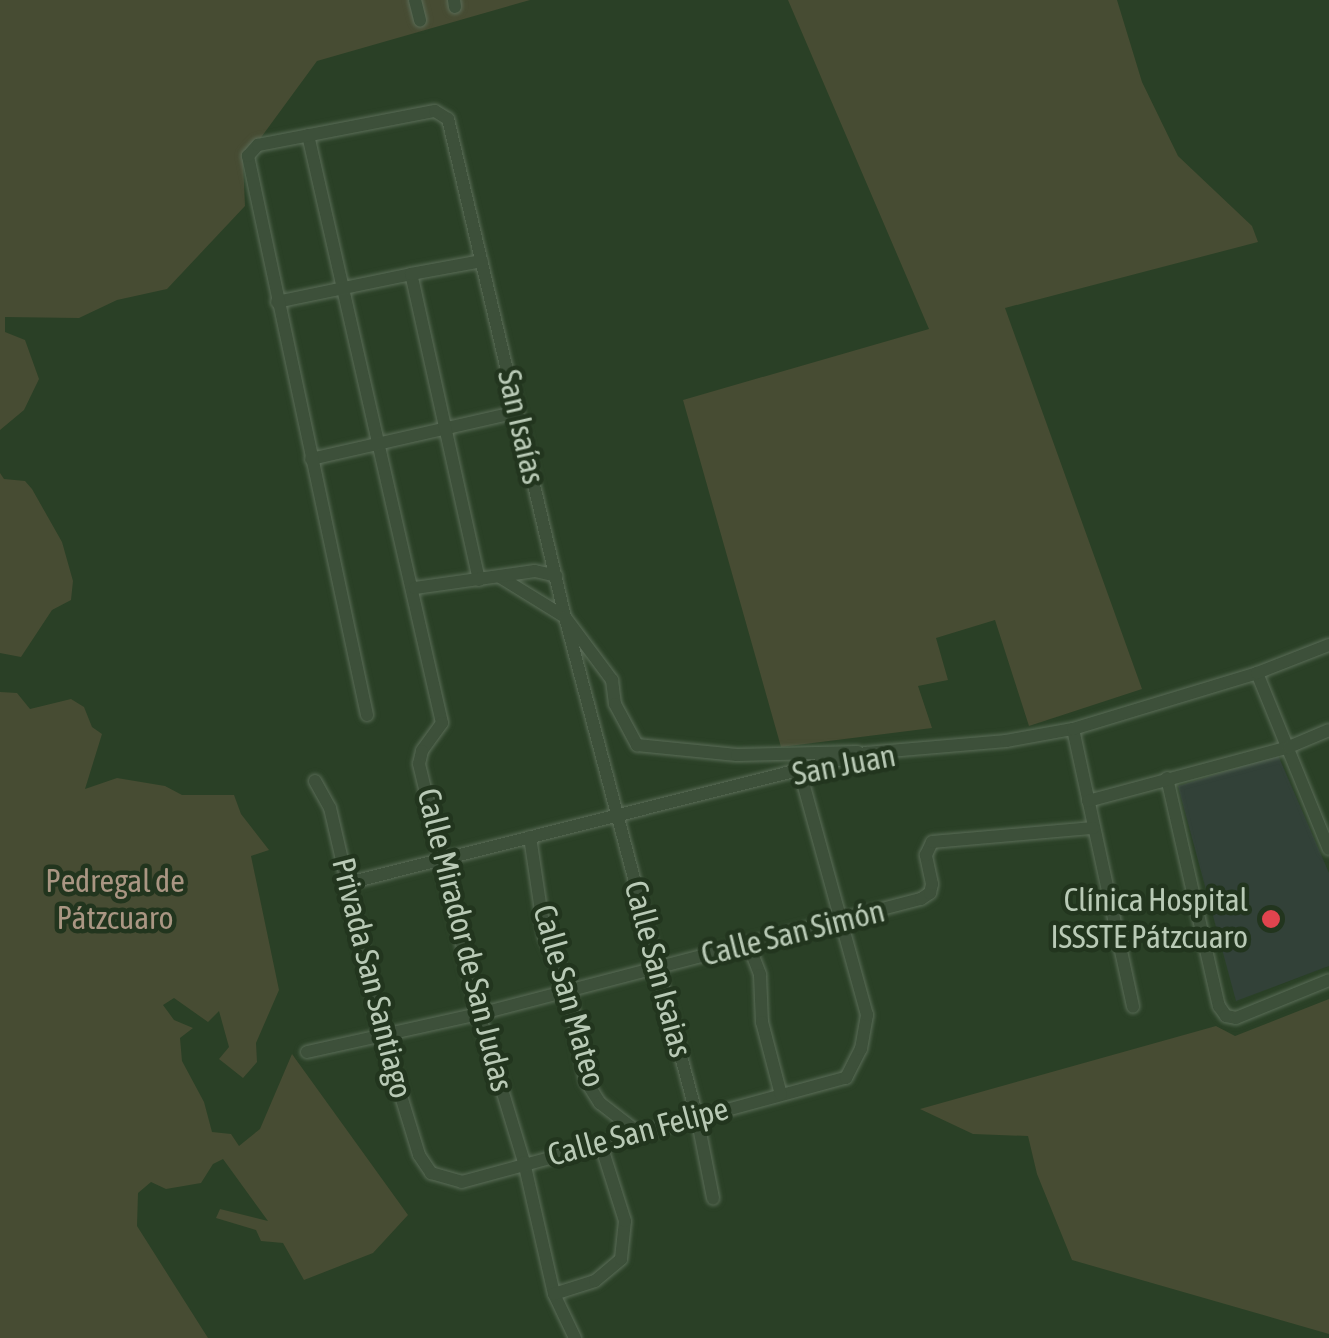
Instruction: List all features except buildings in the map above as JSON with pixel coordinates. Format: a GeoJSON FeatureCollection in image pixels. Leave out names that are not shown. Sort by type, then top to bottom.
{"type":"FeatureCollection","features":[{"type":"Feature","properties":{"kind":"street"},"geometry":{"type":"LineString","coordinates":[[415,0],[420,20]]}},
{"type":"Feature","properties":{"kind":"street","name":"San Isaías"},"geometry":{"type":"LineString","coordinates":[[308,135],[435,111],[444,114],[565,618],[600,740]]}},
{"type":"Feature","properties":{"kind":"street"},"geometry":{"type":"LineString","coordinates":[[367,715],[248,156],[258,145],[308,135],[415,588],[535,571],[556,576]]}},
{"type":"Feature","properties":{"kind":"street"},"geometry":{"type":"LineString","coordinates":[[277,302],[482,261]]}},
{"type":"Feature","properties":{"kind":"street"},"geometry":{"type":"LineString","coordinates":[[410,274],[480,580]]}},
{"type":"Feature","properties":{"kind":"street"},"geometry":{"type":"LineString","coordinates":[[311,459],[518,412]]}},
{"type":"Feature","properties":{"kind":"street"},"geometry":{"type":"LineString","coordinates":[[500,577],[565,618],[612,680],[615,704],[637,745],[737,755],[839,749],[866,753]]}},
{"type":"Feature","properties":{"kind":"street","name":"Calle Mirador de San Judas"},"geometry":{"type":"LineString","coordinates":[[415,588],[442,723],[422,751],[420,764],[479,1014],[524,1162],[554,1294],[575,1338]]}},
{"type":"Feature","properties":{"kind":"street","name":"San Juan"},"geometry":{"type":"LineString","coordinates":[[348,883],[866,753],[1006,741],[1073,729],[1257,673],[1329,645]]}},
{"type":"Feature","properties":{"kind":"street"},"geometry":{"type":"LineString","coordinates":[[1257,673],[1323,817],[1329,850]]}},
{"type":"Feature","properties":{"kind":"street"},"geometry":{"type":"LineString","coordinates":[[1073,729],[1133,1007]]}},
{"type":"Feature","properties":{"kind":"street"},"geometry":{"type":"LineString","coordinates":[[1088,801],[1289,747],[1329,730]]}},
{"type":"Feature","properties":{"kind":"street","name":"Calle San Isaias"},"geometry":{"type":"LineString","coordinates":[[600,740],[697,1117],[712,1198]]}},
{"type":"Feature","properties":{"kind":"street"},"geometry":{"type":"LineString","coordinates":[[800,772],[842,922]]}},
{"type":"Feature","properties":{"kind":"street"},"geometry":{"type":"LineString","coordinates":[[1167,778],[1219,1006],[1226,1016],[1236,1018],[1329,980]]}},
{"type":"Feature","properties":{"kind":"street","name":"Privada San Santiago"},"geometry":{"type":"LineString","coordinates":[[315,781],[330,808],[383,1037],[418,1155],[431,1173]]}},
{"type":"Feature","properties":{"kind":"street","name":"Calle San Simón"},"geometry":{"type":"LineString","coordinates":[[307,1052],[479,1014],[842,922],[930,893],[926,846],[932,842],[1093,828]]}},
{"type":"Feature","properties":{"kind":"street","name":"Calle San Mateo"},"geometry":{"type":"LineString","coordinates":[[530,838],[545,938],[568,990],[586,1082],[600,1103],[640,1134]]}},
{"type":"Feature","properties":{"kind":"street","name":"Calle San Felipe"},"geometry":{"type":"LineString","coordinates":[[431,1173],[462,1182],[524,1162],[846,1078],[861,1049],[867,1014],[842,922]]}},
{"type":"Feature","properties":{"kind":"street"},"geometry":{"type":"LineString","coordinates":[[748,944],[760,975],[762,1022],[781,1095]]}},
{"type":"Feature","properties":{"kind":"street"},"geometry":{"type":"LineString","coordinates":[[554,1294],[596,1281],[620,1259],[625,1221],[601,1145]]}},
{"type":"Feature","properties":{"kind":"shaded area","name":"Clínica Hospital ISSSTE Pátzcuaro"},"geometry":{"type":"Polygon","coordinates":[[[1278,755],[1329,873],[1329,966],[1236,1001],[1178,786],[1278,755]]]}},
{"type":"Feature","properties":{"kind":"green space"},"geometry":{"type":"Polygon","coordinates":[[[0,0],[530,0],[317,61],[243,162],[245,206],[167,289],[117,300],[79,318],[5,317],[5,332],[25,340],[39,379],[24,410],[0,430],[0,0]]]}},
{"type":"Feature","properties":{"kind":"green space"},"geometry":{"type":"Polygon","coordinates":[[[788,0],[1117,0],[1142,82],[1178,156],[1252,226],[1258,242],[1005,308],[1142,689],[1029,726],[995,620],[936,638],[948,680],[918,686],[932,728],[781,747],[683,400],[929,329],[788,0]]]}},
{"type":"Feature","properties":{"kind":"green space"},"geometry":{"type":"Polygon","coordinates":[[[0,473],[4,479],[25,481],[32,489],[62,542],[73,581],[71,600],[52,610],[21,657],[0,653],[0,473]]]}},
{"type":"Feature","properties":{"kind":"green space","name":"Pedregal de Pátzcuaro"},"geometry":{"type":"Polygon","coordinates":[[[0,692],[17,693],[30,709],[71,699],[84,707],[92,727],[102,734],[85,789],[117,778],[165,786],[182,795],[234,795],[241,814],[269,850],[251,856],[279,990],[256,1043],[257,1062],[243,1078],[219,1059],[229,1047],[219,1011],[208,1022],[174,998],[163,1005],[174,1020],[193,1028],[180,1038],[182,1061],[204,1102],[212,1132],[231,1134],[239,1146],[260,1129],[292,1054],[408,1215],[373,1253],[304,1280],[283,1243],[261,1241],[256,1230],[216,1218],[220,1209],[268,1221],[223,1159],[213,1164],[201,1183],[166,1189],[151,1182],[138,1193],[137,1226],[208,1338],[0,1338],[0,692]]]}},
{"type":"Feature","properties":{"kind":"green space"},"geometry":{"type":"Polygon","coordinates":[[[1329,999],[1329,1334],[1072,1260],[1037,1174],[1028,1136],[973,1134],[920,1109],[1216,1026],[1235,1036],[1329,999]]]}},
{"type":"Feature","properties":{"kind":"place","name":"Clínica Hospital ISSSTE Pátzcuaro"},"geometry":{"type":"Point","coordinates":[1271,919]}}]}
